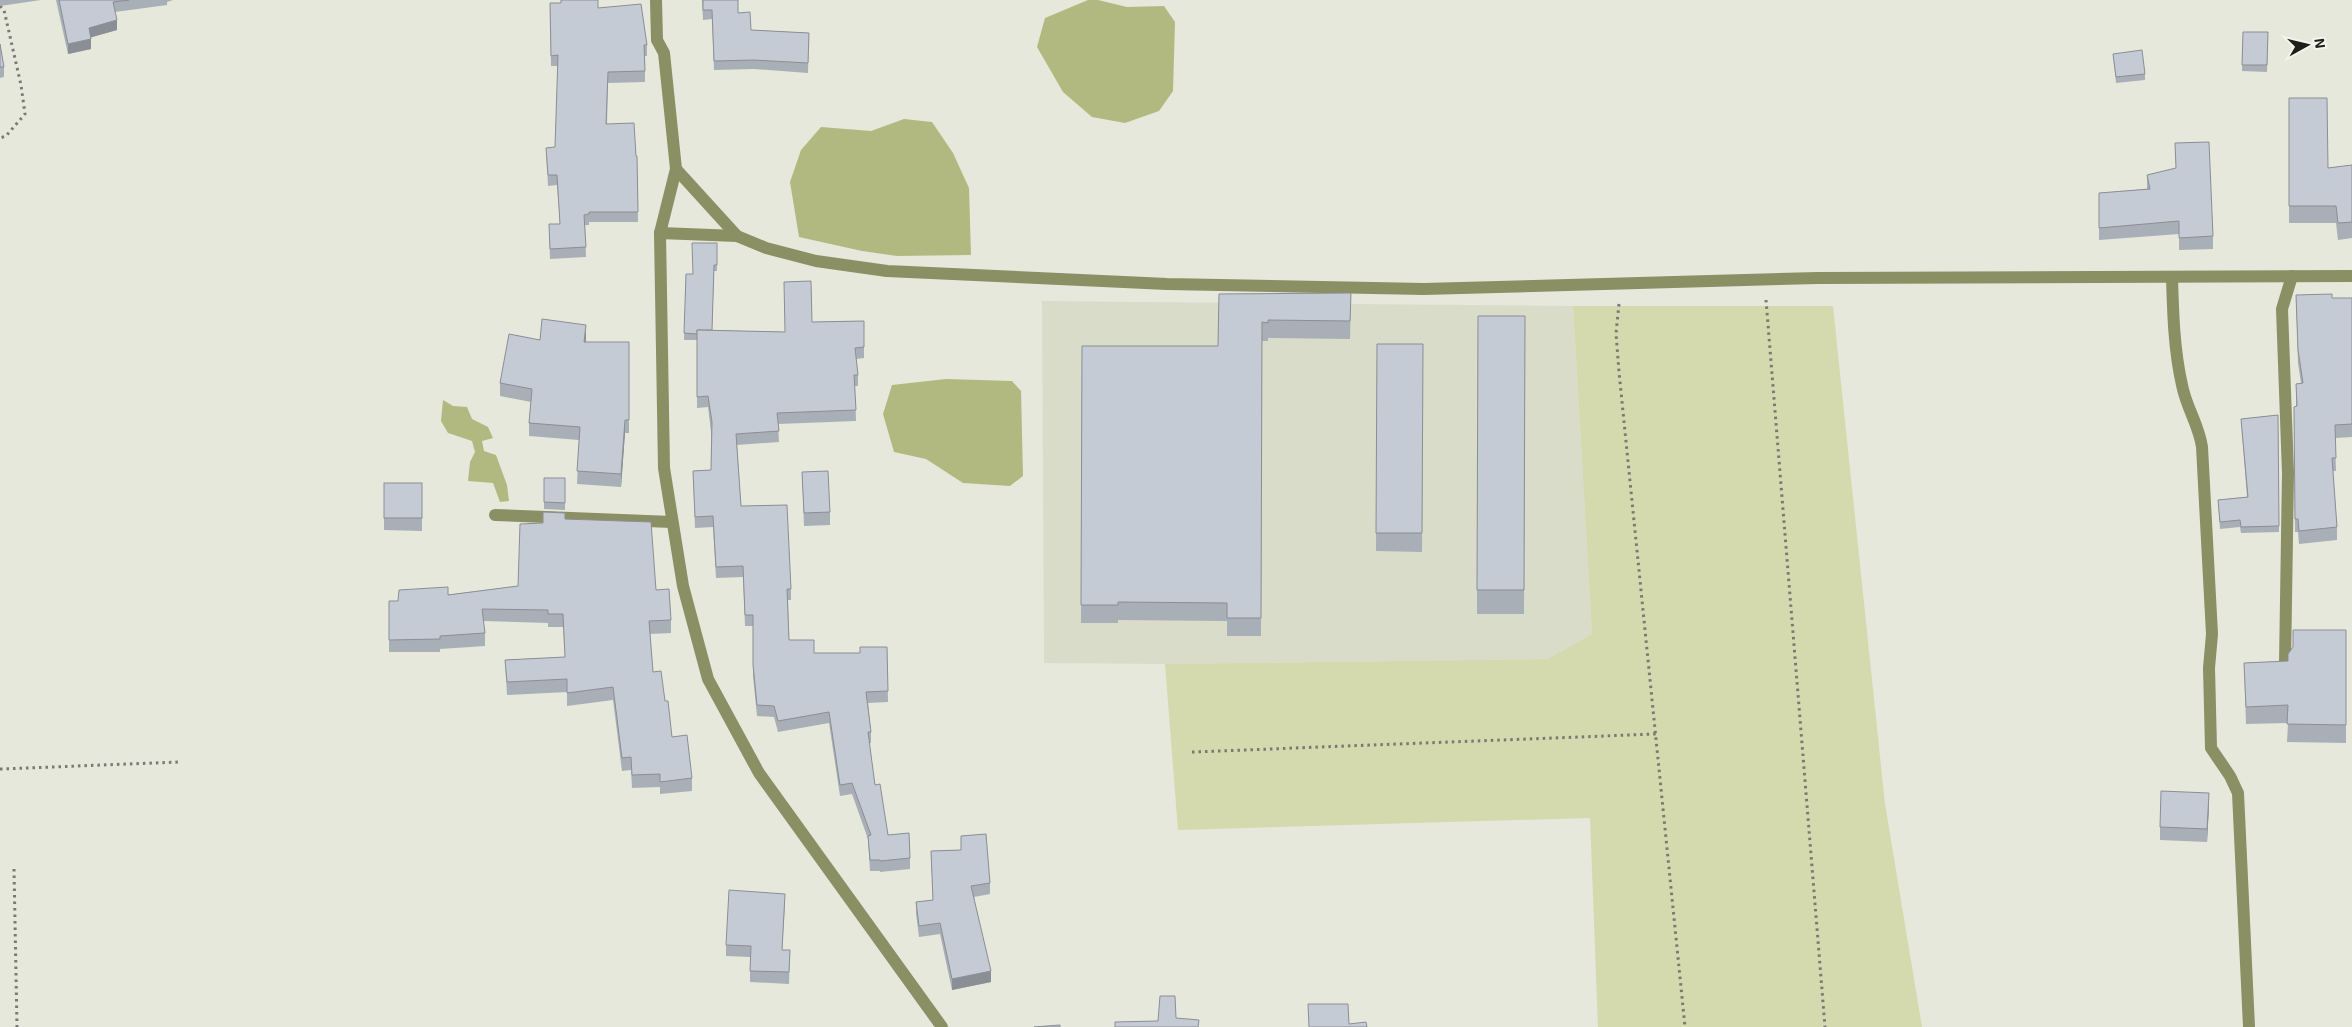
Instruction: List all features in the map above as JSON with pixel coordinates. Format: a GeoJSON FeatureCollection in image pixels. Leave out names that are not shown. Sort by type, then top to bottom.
{"type":"FeatureCollection","features":[{"type":"Feature","properties":{"kind":"street"},"geometry":{"type":"LineString","coordinates":[[656,0],[657,40],[664,53],[676,169],[660,233],[664,468],[683,586],[708,679],[759,773],[942,1027]]}},
{"type":"Feature","properties":{"kind":"street"},"geometry":{"type":"LineString","coordinates":[[676,169],[737,236]]}},
{"type":"Feature","properties":{"kind":"street"},"geometry":{"type":"LineString","coordinates":[[660,233],[737,236],[766,248],[816,261],[887,271],[1166,284],[1424,290],[1765,280],[2352,276]]}},
{"type":"Feature","properties":{"kind":"street"},"geometry":{"type":"LineString","coordinates":[[2285,664],[2288,472],[2282,309],[2292,276]]}},
{"type":"Feature","properties":{"kind":"street"},"geometry":{"type":"LineString","coordinates":[[2172,277],[2175,339],[2182,386],[2200,432],[2202,447],[2212,634],[2209,668],[2211,748],[2230,776],[2238,793],[2249,1027]]}},
{"type":"Feature","properties":{"kind":"street"},"geometry":{"type":"LineString","coordinates":[[495,515],[672,522]]}},
{"type":"Feature","properties":{"kind":"path"},"geometry":{"type":"LineString","coordinates":[[0,6],[4,10],[21,85],[25,114],[6,136],[0,138]]}},
{"type":"Feature","properties":{"kind":"path"},"geometry":{"type":"LineString","coordinates":[[1765,280],[1825,1027]]}},
{"type":"Feature","properties":{"kind":"path"},"geometry":{"type":"LineString","coordinates":[[1625,283],[1618,304],[1616,333],[1618,362],[1685,1027]]}},
{"type":"Feature","properties":{"kind":"path"},"geometry":{"type":"LineString","coordinates":[[1192,752],[1656,734]]}},
{"type":"Feature","properties":{"kind":"path"},"geometry":{"type":"LineString","coordinates":[[0,769],[180,762]]}},
{"type":"Feature","properties":{"kind":"path"},"geometry":{"type":"LineString","coordinates":[[14,870],[16,1027]]}},
{"type":"Feature","properties":{"kind":"shaded area"},"geometry":{"type":"Polygon","coordinates":[[[1088,0],[1098,0],[1127,7],[1164,6],[1175,22],[1173,91],[1159,111],[1125,123],[1092,117],[1063,92],[1037,47],[1045,18],[1088,0]]]}},
{"type":"Feature","properties":{"kind":"shaded area"},"geometry":{"type":"Polygon","coordinates":[[[904,119],[932,122],[953,153],[969,188],[971,255],[897,256],[862,251],[799,237],[790,182],[801,150],[821,127],[871,131],[904,119]]]}},
{"type":"Feature","properties":{"kind":"shaded area"},"geometry":{"type":"Polygon","coordinates":[[[1042,301],[1573,306],[1592,634],[1547,659],[1165,664],[1044,663],[1042,301]]]}},
{"type":"Feature","properties":{"kind":"shaded area"},"geometry":{"type":"Polygon","coordinates":[[[1573,306],[1833,306],[1885,804],[1922,1027],[1598,1027],[1590,818],[1178,830],[1165,664],[1547,659],[1592,634],[1573,306]]]}},
{"type":"Feature","properties":{"kind":"shaded area"},"geometry":{"type":"Polygon","coordinates":[[[946,379],[1012,381],[1021,391],[1023,476],[1010,486],[963,483],[926,459],[894,452],[883,414],[892,385],[946,379]]]}},
{"type":"Feature","properties":{"kind":"shaded area"},"geometry":{"type":"Polygon","coordinates":[[[443,400],[453,406],[467,407],[472,419],[488,427],[493,438],[482,441],[484,451],[496,455],[507,485],[509,501],[500,502],[493,483],[468,481],[470,462],[475,452],[472,441],[448,433],[441,421],[443,400]]]}},
{"type":"Feature","properties":{"kind":"building"},"geometry":{"type":"Polygon","coordinates":[[[59,0],[129,0],[113,2],[117,20],[89,28],[91,39],[68,44],[59,0]]]}},
{"type":"Feature","properties":{"kind":"building"},"geometry":{"type":"Polygon","coordinates":[[[561,0],[598,0],[598,8],[641,4],[647,45],[644,45],[645,71],[608,72],[606,124],[634,123],[637,156],[638,212],[589,212],[589,214],[584,215],[586,247],[550,249],[549,224],[560,224],[557,175],[548,175],[546,148],[555,147],[558,55],[551,56],[550,3],[561,3],[561,0]]]}},
{"type":"Feature","properties":{"kind":"building"},"geometry":{"type":"Polygon","coordinates":[[[703,0],[738,0],[738,13],[750,12],[751,30],[809,33],[808,63],[754,60],[714,61],[712,10],[703,10],[703,0]]]}},
{"type":"Feature","properties":{"kind":"building"},"geometry":{"type":"Polygon","coordinates":[[[2243,32],[2268,32],[2267,65],[2242,65],[2243,32]]]}},
{"type":"Feature","properties":{"kind":"building"},"geometry":{"type":"Polygon","coordinates":[[[0,44],[4,67],[0,67],[0,44]]]}},
{"type":"Feature","properties":{"kind":"building"},"geometry":{"type":"Polygon","coordinates":[[[2142,50],[2145,74],[2116,77],[2113,54],[2142,50]]]}},
{"type":"Feature","properties":{"kind":"building"},"geometry":{"type":"Polygon","coordinates":[[[2289,98],[2327,98],[2328,168],[2352,165],[2352,222],[2338,223],[2336,206],[2289,206],[2289,98]]]}},
{"type":"Feature","properties":{"kind":"building"},"geometry":{"type":"Polygon","coordinates":[[[2209,142],[2213,236],[2179,238],[2179,221],[2099,228],[2099,193],[2150,189],[2147,175],[2176,168],[2175,143],[2209,142]]]}},
{"type":"Feature","properties":{"kind":"building"},"geometry":{"type":"Polygon","coordinates":[[[692,243],[717,243],[717,265],[714,265],[712,330],[697,330],[697,334],[684,333],[686,274],[693,274],[692,243]]]}},
{"type":"Feature","properties":{"kind":"building"},"geometry":{"type":"Polygon","coordinates":[[[811,281],[812,322],[864,321],[864,347],[855,348],[858,375],[854,375],[856,410],[777,413],[779,431],[736,434],[741,506],[787,505],[791,589],[787,589],[789,640],[814,640],[814,653],[860,653],[860,647],[887,647],[888,691],[866,692],[871,732],[868,732],[875,785],[880,784],[888,835],[909,833],[910,858],[870,860],[868,836],[871,835],[852,783],[840,785],[829,712],[778,721],[774,706],[757,705],[753,665],[753,615],[745,615],[743,566],[716,567],[713,516],[695,517],[693,471],[711,470],[712,422],[708,396],[697,397],[697,330],[785,332],[784,282],[811,281]]]}},
{"type":"Feature","properties":{"kind":"building"},"geometry":{"type":"Polygon","coordinates":[[[1351,293],[1350,321],[1268,320],[1268,323],[1262,322],[1261,618],[1227,618],[1227,603],[1118,602],[1118,605],[1081,605],[1082,346],[1218,346],[1219,294],[1351,293]]]}},
{"type":"Feature","properties":{"kind":"building"},"geometry":{"type":"Polygon","coordinates":[[[2332,294],[2332,298],[2352,298],[2352,424],[2335,425],[2336,458],[2332,458],[2337,527],[2299,531],[2298,519],[2295,519],[2294,407],[2297,406],[2296,384],[2303,383],[2298,350],[2296,295],[2332,294]]]}},
{"type":"Feature","properties":{"kind":"building"},"geometry":{"type":"Polygon","coordinates":[[[1478,316],[1525,316],[1524,590],[1477,590],[1478,316]]]}},
{"type":"Feature","properties":{"kind":"building"},"geometry":{"type":"Polygon","coordinates":[[[542,319],[586,325],[584,342],[629,342],[629,420],[625,420],[621,474],[577,471],[580,427],[529,423],[532,389],[500,383],[509,334],[540,340],[542,319]]]}},
{"type":"Feature","properties":{"kind":"building"},"geometry":{"type":"Polygon","coordinates":[[[1377,344],[1423,344],[1422,533],[1376,533],[1377,344]]]}},
{"type":"Feature","properties":{"kind":"building"},"geometry":{"type":"Polygon","coordinates":[[[2278,415],[2279,526],[2241,527],[2240,520],[2220,522],[2218,500],[2248,497],[2241,419],[2278,415]]]}},
{"type":"Feature","properties":{"kind":"building"},"geometry":{"type":"Polygon","coordinates":[[[828,471],[830,512],[804,513],[802,472],[828,471]]]}},
{"type":"Feature","properties":{"kind":"building"},"geometry":{"type":"Polygon","coordinates":[[[544,478],[565,478],[565,503],[544,502],[544,478]]]}},
{"type":"Feature","properties":{"kind":"building"},"geometry":{"type":"Polygon","coordinates":[[[384,483],[422,483],[422,518],[384,518],[384,483]]]}},
{"type":"Feature","properties":{"kind":"building"},"geometry":{"type":"Polygon","coordinates":[[[543,512],[565,513],[565,519],[651,522],[656,590],[669,589],[671,620],[649,621],[653,672],[661,671],[665,701],[668,701],[672,737],[687,735],[692,778],[660,782],[660,774],[632,775],[631,757],[622,758],[613,687],[567,693],[567,679],[507,682],[505,660],[565,657],[563,614],[548,614],[548,610],[482,609],[485,633],[440,636],[440,639],[389,640],[389,601],[398,601],[399,590],[448,587],[448,595],[518,586],[520,524],[543,523],[543,512]]]}},
{"type":"Feature","properties":{"kind":"building"},"geometry":{"type":"Polygon","coordinates":[[[2293,630],[2346,630],[2346,725],[2287,724],[2288,705],[2246,707],[2244,663],[2288,661],[2288,654],[2293,647],[2293,630]]]}},
{"type":"Feature","properties":{"kind":"building"},"geometry":{"type":"Polygon","coordinates":[[[2161,791],[2209,793],[2207,829],[2160,827],[2161,791]]]}},
{"type":"Feature","properties":{"kind":"building"},"geometry":{"type":"Polygon","coordinates":[[[986,834],[990,883],[971,886],[991,971],[952,979],[940,923],[919,926],[916,902],[933,900],[931,851],[961,850],[961,836],[986,834]]]}},
{"type":"Feature","properties":{"kind":"building"},"geometry":{"type":"Polygon","coordinates":[[[729,890],[785,894],[782,950],[790,950],[789,972],[750,971],[751,946],[726,945],[729,890]]]}},
{"type":"Feature","properties":{"kind":"building"},"geometry":{"type":"Polygon","coordinates":[[[1160,996],[1175,996],[1176,1018],[1199,1020],[1198,1027],[1115,1027],[1115,1022],[1158,1021],[1160,996]]]}},
{"type":"Feature","properties":{"kind":"building"},"geometry":{"type":"Polygon","coordinates":[[[1308,1004],[1348,1004],[1349,1024],[1366,1022],[1367,1027],[1309,1027],[1308,1004]]]}},
{"type":"Feature","properties":{"kind":"building"},"geometry":{"type":"Polygon","coordinates":[[[1060,1025],[1060,1027],[1034,1027],[1060,1025]]]}}]}
